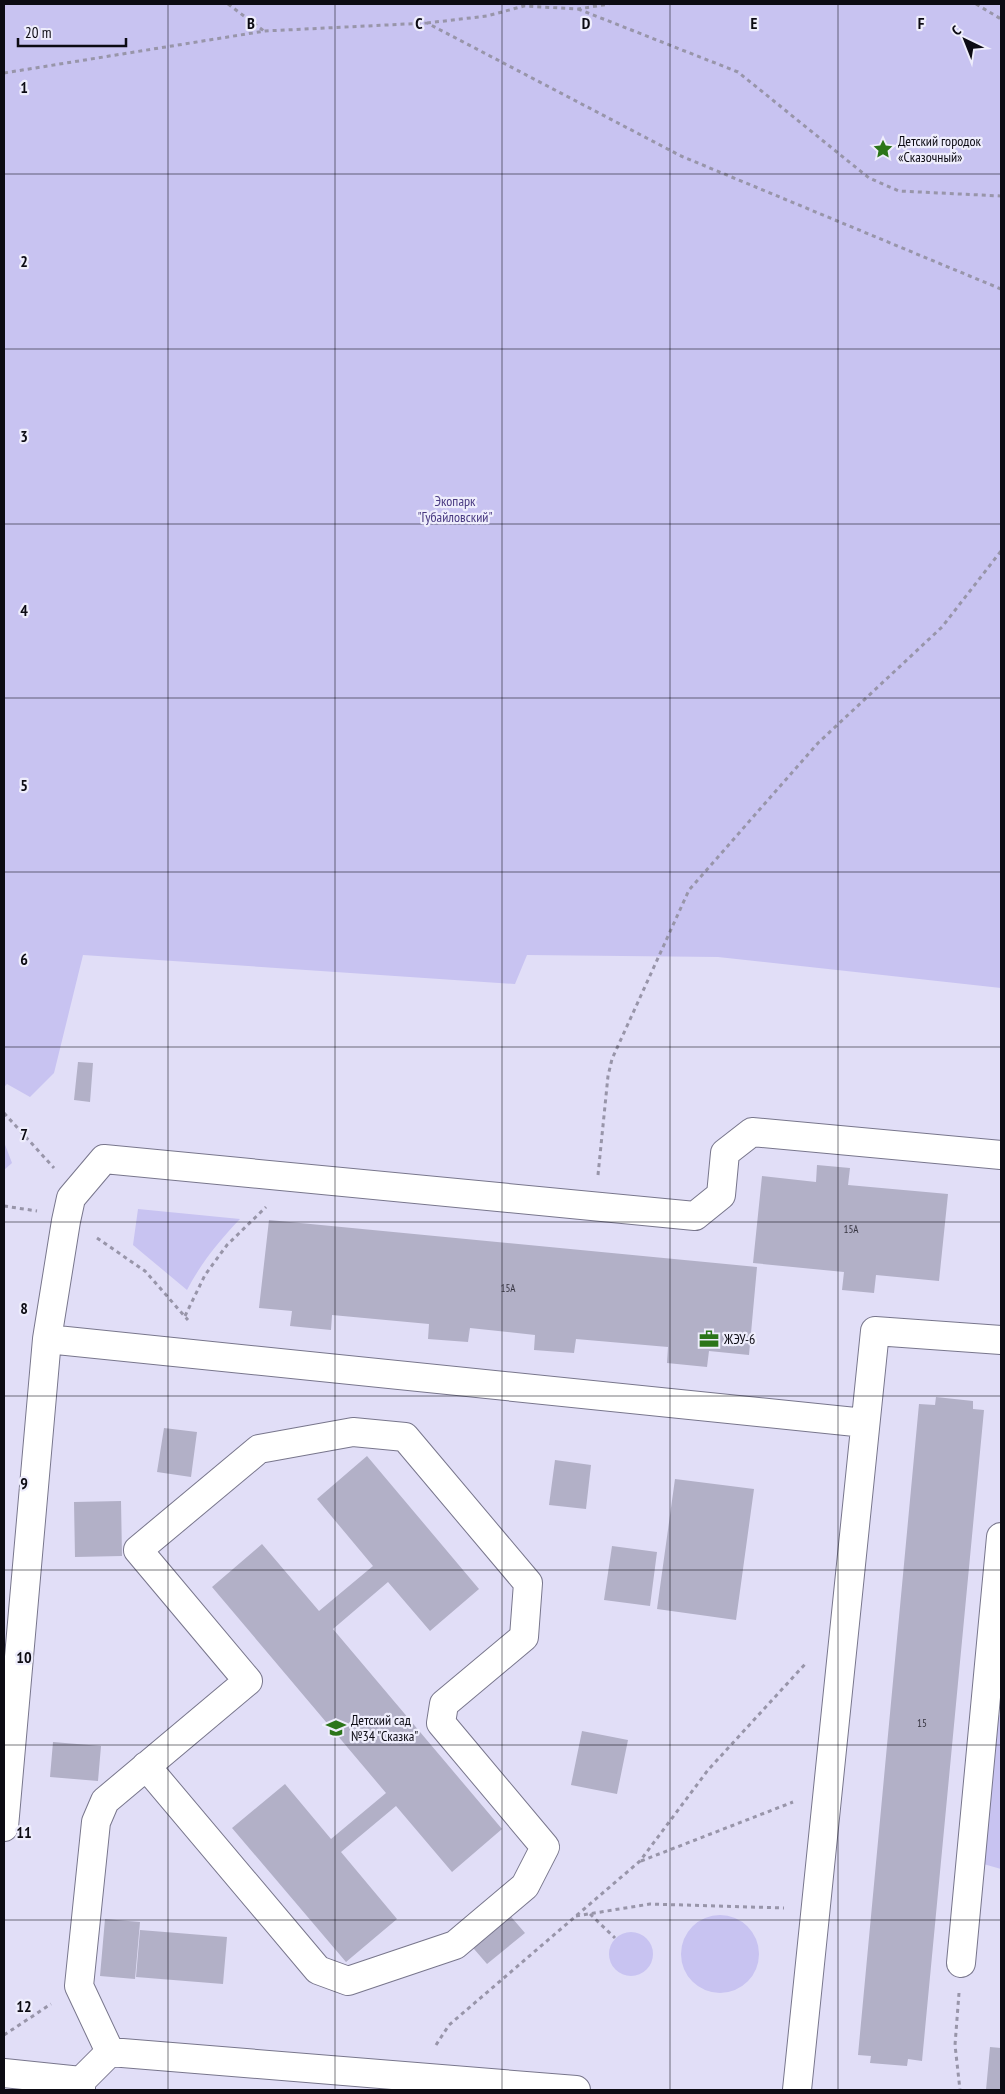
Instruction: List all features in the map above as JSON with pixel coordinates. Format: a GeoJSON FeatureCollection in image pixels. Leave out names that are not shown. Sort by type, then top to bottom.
{"type":"FeatureCollection","features":[{"type":"Feature","properties":{"kind":"lane"},"geometry":{"type":"LineString","coordinates":[[4,1827],[46,1339],[68,1210],[104,1159],[695,1216],[721,1195],[725,1153],[752,1132],[1001,1156]]}},
{"type":"Feature","properties":{"kind":"lane"},"geometry":{"type":"LineString","coordinates":[[797,2090],[875,1331],[1001,1340]]}},
{"type":"Feature","properties":{"kind":"lane"},"geometry":{"type":"LineString","coordinates":[[46,1339],[865,1423]]}},
{"type":"Feature","properties":{"kind":"lane"},"geometry":{"type":"LineString","coordinates":[[110,2052],[79,1986],[96,1822],[104,1801],[146,1766],[248,1681],[138,1550],[259,1449],[353,1432],[405,1437],[528,1583],[524,1637],[444,1704],[442,1723],[546,1846],[525,1886],[455,1945],[348,1981],[318,1970],[146,1766]]}},
{"type":"Feature","properties":{"kind":"lane"},"geometry":{"type":"LineString","coordinates":[[961,1962],[1001,1537]]}},
{"type":"Feature","properties":{"kind":"lane"},"geometry":{"type":"LineString","coordinates":[[4,2073],[81,2086],[110,2052]]}},
{"type":"Feature","properties":{"kind":"lane"},"geometry":{"type":"LineString","coordinates":[[110,2052],[576,2090]]}},
{"type":"Feature","properties":{"kind":"path"},"geometry":{"type":"LineString","coordinates":[[228,4],[265,32]]}},
{"type":"Feature","properties":{"kind":"path"},"geometry":{"type":"LineString","coordinates":[[4,73],[265,32],[427,23],[486,16],[522,5],[578,9],[609,4]]}},
{"type":"Feature","properties":{"kind":"path"},"geometry":{"type":"LineString","coordinates":[[976,4],[1001,19]]}},
{"type":"Feature","properties":{"kind":"path"},"geometry":{"type":"LineString","coordinates":[[578,9],[738,72],[869,178],[899,191],[1001,196]]}},
{"type":"Feature","properties":{"kind":"path"},"geometry":{"type":"LineString","coordinates":[[427,23],[681,156],[1001,289]]}},
{"type":"Feature","properties":{"kind":"path"},"geometry":{"type":"LineString","coordinates":[[595,1206],[608,1076],[612,1059],[689,890],[818,743],[942,627],[1001,551]]}},
{"type":"Feature","properties":{"kind":"path"},"geometry":{"type":"LineString","coordinates":[[4,1113],[51,1163],[68,1210],[104,1242],[145,1271],[185,1316],[215,1357]]}},
{"type":"Feature","properties":{"kind":"path"},"geometry":{"type":"LineString","coordinates":[[185,1316],[205,1275],[228,1245],[294,1178]]}},
{"type":"Feature","properties":{"kind":"path"},"geometry":{"type":"LineString","coordinates":[[4,1206],[43,1212],[68,1210]]}},
{"type":"Feature","properties":{"kind":"path"},"geometry":{"type":"LineString","coordinates":[[434,2049],[449,2025],[640,1861],[708,1770],[845,1621]]}},
{"type":"Feature","properties":{"kind":"path"},"geometry":{"type":"LineString","coordinates":[[640,1861],[828,1789]]}},
{"type":"Feature","properties":{"kind":"path"},"geometry":{"type":"LineString","coordinates":[[576,1916],[650,1904],[816,1909]]}},
{"type":"Feature","properties":{"kind":"path"},"geometry":{"type":"LineString","coordinates":[[590,1914],[615,1938]]}},
{"type":"Feature","properties":{"kind":"path"},"geometry":{"type":"LineString","coordinates":[[960,2090],[955,2045],[961,1962]]}},
{"type":"Feature","properties":{"kind":"path"},"geometry":{"type":"LineString","coordinates":[[4,2035],[79,1986]]}},
{"type":"Feature","properties":{"kind":"green space","name":"Экопарк \"Губайловский\""},"geometry":{"type":"Polygon","coordinates":[[[4,4],[1001,4],[1001,988],[718,957],[527,955],[515,984],[83,955],[54,1073],[30,1097],[7,1084],[4,1087],[4,4]]]}},
{"type":"Feature","properties":{"kind":"green space"},"geometry":{"type":"Polygon","coordinates":[[[4,1142],[12,1163],[4,1170],[4,1142]]]}},
{"type":"Feature","properties":{"kind":"green space"},"geometry":{"type":"Polygon","coordinates":[[[138,1209],[240,1219],[211,1253],[187,1290],[133,1245],[138,1209]]]}},
{"type":"Feature","properties":{"kind":"green space"},"geometry":{"type":"Polygon","coordinates":[[[1001,1714],[1001,1869],[966,1859],[984,1729],[1001,1714]]]}},
{"type":"Feature","properties":{"kind":"green space"},"geometry":{"type":"Polygon","coordinates":[[[720,1915],[735,1918],[748,1926],[756,1939],[759,1954],[756,1969],[748,1982],[735,1990],[720,1993],[705,1990],[692,1982],[684,1969],[681,1954],[684,1939],[692,1926],[705,1918],[720,1915]]]}},
{"type":"Feature","properties":{"kind":"green space"},"geometry":{"type":"Polygon","coordinates":[[[635,1932],[647,1938],[652,1945],[652,1963],[647,1970],[640,1975],[627,1976],[619,1973],[612,1966],[609,1950],[612,1942],[619,1935],[635,1932]]]}},
{"type":"Feature","properties":{"kind":"building"},"geometry":{"type":"Polygon","coordinates":[[[78,1062],[93,1063],[90,1102],[74,1100],[78,1062]]]}},
{"type":"Feature","properties":{"kind":"building"},"geometry":{"type":"Polygon","coordinates":[[[817,1165],[850,1168],[848,1185],[948,1194],[939,1281],[876,1275],[874,1293],[842,1290],[844,1272],[753,1263],[762,1176],[816,1182],[817,1165]]]}},
{"type":"Feature","properties":{"kind":"building"},"geometry":{"type":"Polygon","coordinates":[[[269,1220],[757,1267],[749,1355],[709,1351],[707,1367],[667,1363],[668,1347],[576,1339],[574,1353],[534,1350],[535,1335],[470,1328],[468,1342],[428,1339],[429,1324],[332,1315],[331,1330],[290,1326],[292,1311],[259,1308],[269,1220]]]}},
{"type":"Feature","properties":{"kind":"building"},"geometry":{"type":"Polygon","coordinates":[[[936,1397],[973,1401],[973,1409],[984,1410],[922,2061],[908,2059],[907,2066],[870,2063],[871,2056],[858,2055],[919,1404],[935,1405],[936,1397]]]}},
{"type":"Feature","properties":{"kind":"building"},"geometry":{"type":"Polygon","coordinates":[[[164,1428],[197,1432],[191,1477],[157,1472],[164,1428]]]}},
{"type":"Feature","properties":{"kind":"building"},"geometry":{"type":"Polygon","coordinates":[[[367,1456],[479,1589],[430,1631],[388,1582],[333,1629],[502,1829],[452,1872],[396,1806],[341,1852],[397,1919],[346,1962],[232,1828],[285,1784],[331,1839],[386,1793],[212,1587],[262,1544],[319,1611],[373,1566],[317,1499],[367,1456]]]}},
{"type":"Feature","properties":{"kind":"building"},"geometry":{"type":"Polygon","coordinates":[[[555,1460],[591,1465],[586,1509],[549,1505],[555,1460]]]}},
{"type":"Feature","properties":{"kind":"building"},"geometry":{"type":"Polygon","coordinates":[[[675,1479],[754,1489],[736,1620],[657,1609],[675,1479]]]}},
{"type":"Feature","properties":{"kind":"building"},"geometry":{"type":"Polygon","coordinates":[[[121,1501],[122,1556],[75,1557],[74,1502],[121,1501]]]}},
{"type":"Feature","properties":{"kind":"building"},"geometry":{"type":"Polygon","coordinates":[[[612,1546],[657,1552],[650,1606],[604,1600],[612,1546]]]}},
{"type":"Feature","properties":{"kind":"building"},"geometry":{"type":"Polygon","coordinates":[[[582,1731],[628,1740],[617,1794],[571,1785],[582,1731]]]}},
{"type":"Feature","properties":{"kind":"building"},"geometry":{"type":"Polygon","coordinates":[[[53,1742],[101,1746],[98,1781],[50,1777],[53,1742]]]}},
{"type":"Feature","properties":{"kind":"building"},"geometry":{"type":"Polygon","coordinates":[[[506,1911],[525,1933],[487,1964],[468,1942],[506,1911]]]}},
{"type":"Feature","properties":{"kind":"building"},"geometry":{"type":"Polygon","coordinates":[[[105,1919],[140,1922],[135,1979],[100,1976],[105,1919]]]}},
{"type":"Feature","properties":{"kind":"building"},"geometry":{"type":"Polygon","coordinates":[[[140,1930],[227,1937],[223,1984],[136,1977],[140,1930]]]}},
{"type":"Feature","properties":{"kind":"building"},"geometry":{"type":"Polygon","coordinates":[[[990,2047],[1001,2048],[1001,2090],[986,2090],[990,2047]]]}},
{"type":"Feature","properties":{"kind":"place","name":"Детский городок «Сказочный»"},"geometry":{"type":"Point","coordinates":[883,149]}},
{"type":"Feature","properties":{"kind":"place","name":"ЖЭУ-6"},"geometry":{"type":"Point","coordinates":[709,1339]}},
{"type":"Feature","properties":{"kind":"place","name":"Детский сад №34 \"Сказка\""},"geometry":{"type":"Point","coordinates":[336,1728]}}]}
